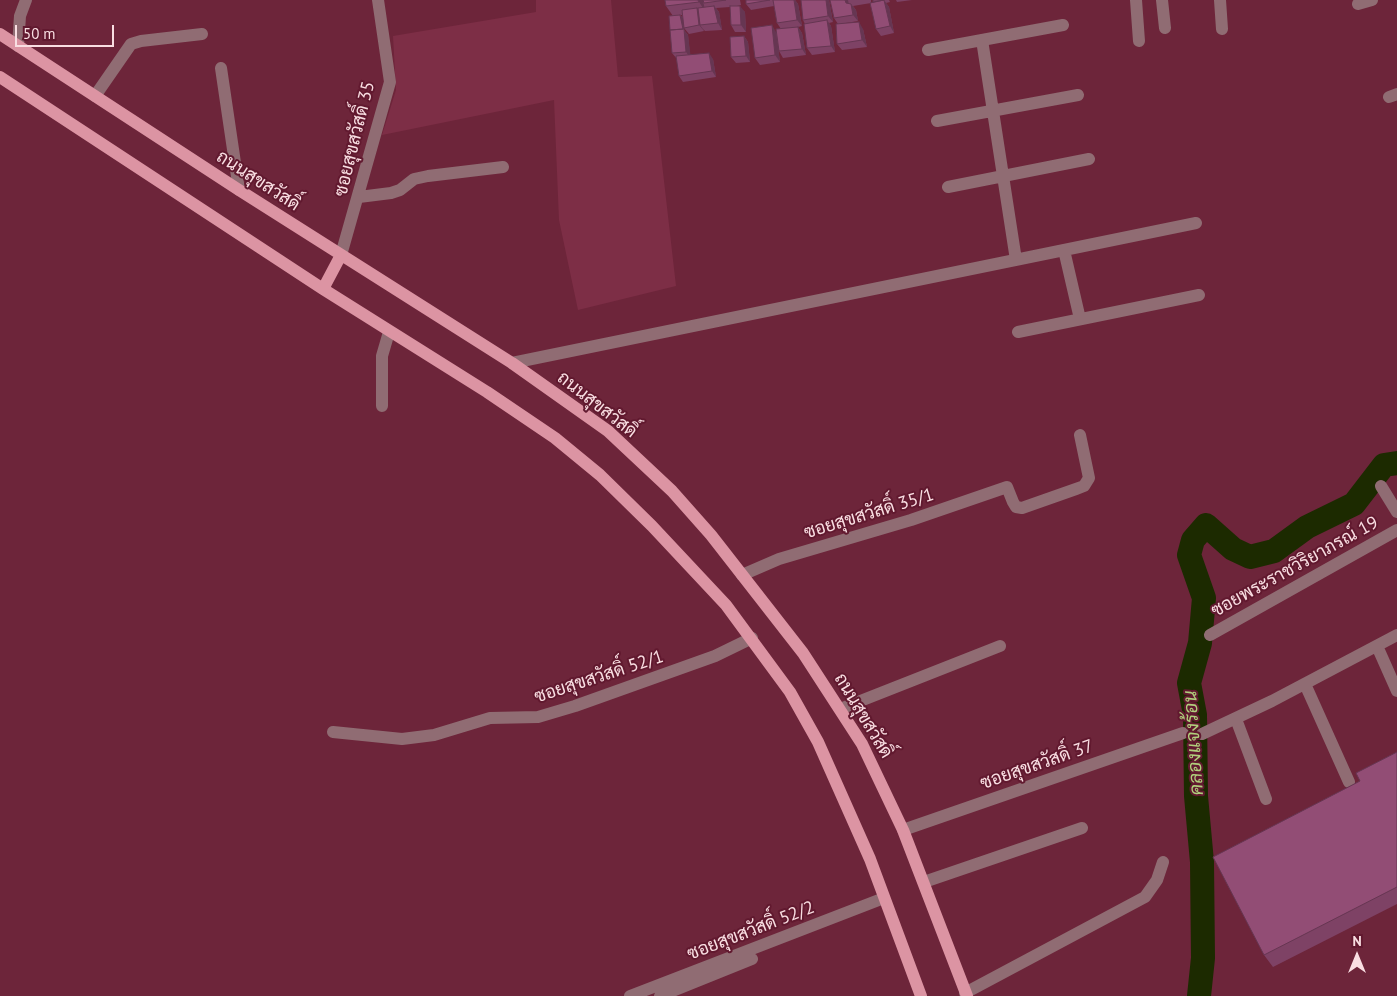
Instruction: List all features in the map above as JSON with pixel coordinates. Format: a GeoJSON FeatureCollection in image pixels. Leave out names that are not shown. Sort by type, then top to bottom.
{"type":"FeatureCollection","features":[{"type":"Feature","properties":{"kind":"main road","name":"ถนนสุขสวัสดิ์"},"geometry":{"type":"LineString","coordinates":[[0,34],[239,190],[512,363],[608,431],[672,491],[711,535],[803,653],[866,752],[903,830],[966,994]]}},
{"type":"Feature","properties":{"kind":"main road"},"geometry":{"type":"LineString","coordinates":[[0,77],[389,332],[494,397],[555,438],[592,469],[652,526],[726,605],[790,692],[818,742],[870,859],[921,996]]}},
{"type":"Feature","properties":{"kind":"main road"},"geometry":{"type":"LineString","coordinates":[[323,289],[341,255]]}},
{"type":"Feature","properties":{"kind":"street"},"geometry":{"type":"LineString","coordinates":[[18,46],[20,16],[26,0]]}},
{"type":"Feature","properties":{"kind":"street","name":"ซอยสุขสวัสดิ์ 35"},"geometry":{"type":"LineString","coordinates":[[341,255],[390,82],[378,0]]}},
{"type":"Feature","properties":{"kind":"street"},"geometry":{"type":"LineString","coordinates":[[1136,0],[1139,41]]}},
{"type":"Feature","properties":{"kind":"street"},"geometry":{"type":"LineString","coordinates":[[1162,0],[1165,28]]}},
{"type":"Feature","properties":{"kind":"street"},"geometry":{"type":"LineString","coordinates":[[1220,0],[1222,29]]}},
{"type":"Feature","properties":{"kind":"street"},"geometry":{"type":"LineString","coordinates":[[1358,4],[1372,0]]}},
{"type":"Feature","properties":{"kind":"street"},"geometry":{"type":"LineString","coordinates":[[928,50],[1063,25]]}},
{"type":"Feature","properties":{"kind":"street"},"geometry":{"type":"LineString","coordinates":[[95,96],[131,44],[141,40],[202,34]]}},
{"type":"Feature","properties":{"kind":"street"},"geometry":{"type":"LineString","coordinates":[[982,40],[1016,260]]}},
{"type":"Feature","properties":{"kind":"street"},"geometry":{"type":"LineString","coordinates":[[221,68],[239,190]]}},
{"type":"Feature","properties":{"kind":"street"},"geometry":{"type":"LineString","coordinates":[[938,121],[1078,95]]}},
{"type":"Feature","properties":{"kind":"street"},"geometry":{"type":"LineString","coordinates":[[948,187],[1089,159]]}},
{"type":"Feature","properties":{"kind":"street"},"geometry":{"type":"LineString","coordinates":[[358,198],[391,193],[400,190],[414,179],[428,176],[503,167]]}},
{"type":"Feature","properties":{"kind":"street"},"geometry":{"type":"LineString","coordinates":[[512,363],[1196,222]]}},
{"type":"Feature","properties":{"kind":"street"},"geometry":{"type":"LineString","coordinates":[[1064,250],[1080,319]]}},
{"type":"Feature","properties":{"kind":"street"},"geometry":{"type":"LineString","coordinates":[[1018,332],[1199,295]]}},
{"type":"Feature","properties":{"kind":"street"},"geometry":{"type":"LineString","coordinates":[[382,406],[382,356],[389,332]]}},
{"type":"Feature","properties":{"kind":"street","name":"ซอยสุขสวัสดิ์ 35/1"},"geometry":{"type":"LineString","coordinates":[[742,575],[779,559],[912,520],[1007,487],[1013,502],[1016,506],[1022,508],[1084,486],[1089,478],[1080,435]]}},
{"type":"Feature","properties":{"kind":"street"},"geometry":{"type":"LineString","coordinates":[[1381,486],[1397,512]]}},
{"type":"Feature","properties":{"kind":"street","name":"ซอยพระราชวิริยาภรณ์ 19"},"geometry":{"type":"LineString","coordinates":[[1210,635],[1397,530]]}},
{"type":"Feature","properties":{"kind":"street"},"geometry":{"type":"LineString","coordinates":[[1202,734],[1305,684],[1397,635]]}},
{"type":"Feature","properties":{"kind":"street","name":"ซอยสุขสวัสดิ์ 52/1"},"geometry":{"type":"LineString","coordinates":[[333,732],[402,739],[434,735],[490,718],[538,717],[575,706],[715,656],[752,638]]}},
{"type":"Feature","properties":{"kind":"street"},"geometry":{"type":"LineString","coordinates":[[840,709],[1000,646]]}},
{"type":"Feature","properties":{"kind":"street"},"geometry":{"type":"LineString","coordinates":[[1377,646],[1397,691]]}},
{"type":"Feature","properties":{"kind":"street"},"geometry":{"type":"LineString","coordinates":[[1305,684],[1349,782]]}},
{"type":"Feature","properties":{"kind":"street"},"geometry":{"type":"LineString","coordinates":[[1236,719],[1266,799]]}},
{"type":"Feature","properties":{"kind":"street","name":"ซอยสุขสวัสดิ์ 37"},"geometry":{"type":"LineString","coordinates":[[903,830],[1183,733]]}},
{"type":"Feature","properties":{"kind":"street"},"geometry":{"type":"LineString","coordinates":[[924,882],[1082,828]]}},
{"type":"Feature","properties":{"kind":"street"},"geometry":{"type":"LineString","coordinates":[[966,994],[1145,897],[1157,880],[1162,862]]}},
{"type":"Feature","properties":{"kind":"street"},"geometry":{"type":"LineString","coordinates":[[660,996],[885,902]]}},
{"type":"Feature","properties":{"kind":"street","name":"ซอยสุขสวัสดิ์ 52/2"},"geometry":{"type":"LineString","coordinates":[[630,996],[885,902]]}},
{"type":"Feature","properties":{"kind":"shaded area"},"geometry":{"type":"Polygon","coordinates":[[[536,0],[611,0],[618,77],[652,76],[676,286],[578,310],[559,220],[554,100],[382,135],[396,90],[393,36],[536,12],[536,0]]]}},
{"type":"Feature","properties":{"kind":"building"},"geometry":{"type":"Polygon","coordinates":[[[665,0],[698,0],[699,2],[666,6],[665,0]]]}},
{"type":"Feature","properties":{"kind":"building"},"geometry":{"type":"Polygon","coordinates":[[[703,0],[726,0],[704,3],[703,0]]]}},
{"type":"Feature","properties":{"kind":"building"},"geometry":{"type":"Polygon","coordinates":[[[746,0],[770,0],[746,4],[746,0]]]}},
{"type":"Feature","properties":{"kind":"building"},"geometry":{"type":"Polygon","coordinates":[[[773,0],[794,0],[797,20],[777,23],[773,0]]]}},
{"type":"Feature","properties":{"kind":"building"},"geometry":{"type":"Polygon","coordinates":[[[801,0],[826,0],[828,16],[803,20],[801,0]]]}},
{"type":"Feature","properties":{"kind":"building"},"geometry":{"type":"Polygon","coordinates":[[[830,0],[845,0],[846,3],[851,4],[853,15],[834,18],[830,0]]]}},
{"type":"Feature","properties":{"kind":"building"},"geometry":{"type":"Polygon","coordinates":[[[884,0],[890,26],[876,29],[870,3],[884,0]]]}},
{"type":"Feature","properties":{"kind":"building"},"geometry":{"type":"Polygon","coordinates":[[[714,6],[718,23],[700,25],[698,8],[714,6]]]}},
{"type":"Feature","properties":{"kind":"building"},"geometry":{"type":"Polygon","coordinates":[[[730,6],[740,6],[741,25],[731,25],[730,6]]]}},
{"type":"Feature","properties":{"kind":"building"},"geometry":{"type":"Polygon","coordinates":[[[697,8],[699,25],[684,28],[682,10],[697,8]]]}},
{"type":"Feature","properties":{"kind":"building"},"geometry":{"type":"Polygon","coordinates":[[[680,15],[683,29],[670,30],[669,16],[680,15]]]}},
{"type":"Feature","properties":{"kind":"building"},"geometry":{"type":"Polygon","coordinates":[[[827,20],[831,46],[807,48],[804,24],[827,20]]]}},
{"type":"Feature","properties":{"kind":"building"},"geometry":{"type":"Polygon","coordinates":[[[859,22],[862,40],[837,44],[836,24],[859,22]]]}},
{"type":"Feature","properties":{"kind":"building"},"geometry":{"type":"Polygon","coordinates":[[[772,25],[775,55],[755,58],[751,28],[772,25]]]}},
{"type":"Feature","properties":{"kind":"building"},"geometry":{"type":"Polygon","coordinates":[[[798,27],[802,49],[779,51],[776,29],[798,27]]]}},
{"type":"Feature","properties":{"kind":"building"},"geometry":{"type":"Polygon","coordinates":[[[684,29],[686,52],[672,53],[670,30],[684,29]]]}},
{"type":"Feature","properties":{"kind":"building"},"geometry":{"type":"Polygon","coordinates":[[[744,36],[746,56],[731,57],[730,37],[744,36]]]}},
{"type":"Feature","properties":{"kind":"building"},"geometry":{"type":"Polygon","coordinates":[[[709,53],[712,71],[679,76],[676,56],[709,53]]]}},
{"type":"Feature","properties":{"kind":"building"},"geometry":{"type":"Polygon","coordinates":[[[1397,752],[1397,887],[1264,955],[1213,857],[1360,781],[1356,773],[1397,752]]]}},
{"type":"Feature","properties":{"kind":"waterway","name":"คลองแจงร้อน"},"geometry":{"type":"LineString","coordinates":[[1199,996],[1203,958],[1202,862],[1196,796],[1195,715],[1189,683],[1200,643],[1204,598],[1189,555],[1193,540],[1206,525],[1233,549],[1250,557],[1274,551],[1307,527],[1354,504],[1384,465],[1397,463]]}}]}
